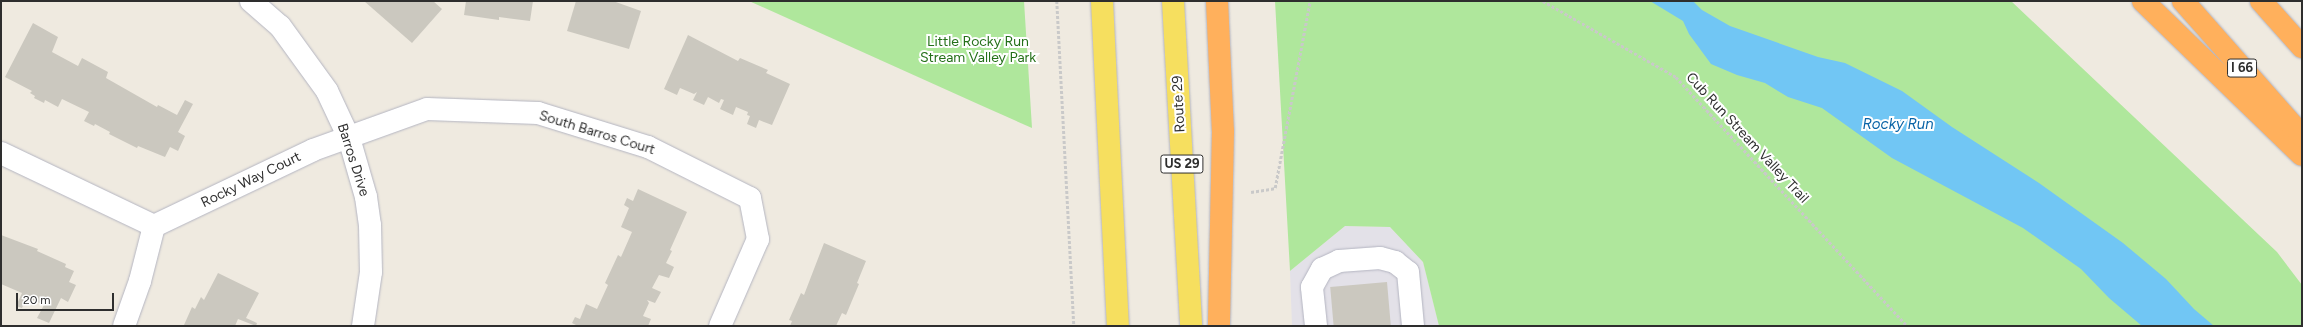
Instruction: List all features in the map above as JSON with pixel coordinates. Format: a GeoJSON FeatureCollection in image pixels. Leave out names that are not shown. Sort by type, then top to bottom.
{"type":"FeatureCollection","features":[{"type":"Feature","properties":{"kind":"highway"},"geometry":{"type":"LineString","coordinates":[[1217,1],[1223,131],[1219,326]]}},
{"type":"Feature","properties":{"kind":"highway"},"geometry":{"type":"LineString","coordinates":[[2143,1],[2302,155]]}},
{"type":"Feature","properties":{"kind":"highway","name":"I 66"},"geometry":{"type":"LineString","coordinates":[[2183,1],[2302,136]]}},
{"type":"Feature","properties":{"kind":"highway"},"geometry":{"type":"LineString","coordinates":[[2261,1],[2302,47]]}},
{"type":"Feature","properties":{"kind":"main road"},"geometry":{"type":"LineString","coordinates":[[1102,1],[1118,326]]}},
{"type":"Feature","properties":{"kind":"main road","name":"Route 29"},"geometry":{"type":"LineString","coordinates":[[1173,1],[1191,326]]}},
{"type":"Feature","properties":{"kind":"street","name":"Barros Drive"},"geometry":{"type":"LineString","coordinates":[[251,1],[280,26],[327,91],[349,138],[366,197],[370,225],[371,272],[363,326]]}},
{"type":"Feature","properties":{"kind":"street","name":"South Barros Court"},"geometry":{"type":"LineString","coordinates":[[349,138],[427,110],[538,113],[648,147],[750,198],[758,239],[720,326]]}},
{"type":"Feature","properties":{"kind":"street","name":"Rocky Way Court"},"geometry":{"type":"LineString","coordinates":[[154,226],[313,150],[349,138]]}},
{"type":"Feature","properties":{"kind":"street"},"geometry":{"type":"LineString","coordinates":[[1,152],[154,226],[140,281],[124,326]]}},
{"type":"Feature","properties":{"kind":"street"},"geometry":{"type":"LineString","coordinates":[[1316,326],[1312,287],[1322,270],[1339,261],[1380,258],[1395,262],[1408,272],[1413,326]]}},
{"type":"Feature","properties":{"kind":"path"},"geometry":{"type":"LineString","coordinates":[[1057,1],[1074,326]]}},
{"type":"Feature","properties":{"kind":"path"},"geometry":{"type":"LineString","coordinates":[[1244,193],[1275,188],[1310,1]]}},
{"type":"Feature","properties":{"kind":"path","name":"Cub Run Stream Valley Trail"},"geometry":{"type":"LineString","coordinates":[[1543,1],[1676,78],[1907,326]]}},
{"type":"Feature","properties":{"kind":"shaded area"},"geometry":{"type":"Polygon","coordinates":[[[1345,226],[1390,227],[1423,262],[1439,326],[1292,326],[1290,271],[1345,226]]]}},
{"type":"Feature","properties":{"kind":"green space","name":"Little Rocky Run Stream Valley Park"},"geometry":{"type":"Polygon","coordinates":[[[749,1],[1024,1],[1032,128],[978,104],[749,1]]]}},
{"type":"Feature","properties":{"kind":"green space"},"geometry":{"type":"Polygon","coordinates":[[[1275,1],[2011,1],[2277,252],[2302,285],[2302,326],[1439,326],[1423,262],[1390,227],[1345,226],[1290,271],[1275,1]]]}},
{"type":"Feature","properties":{"kind":"water","name":"Rocky Run"},"geometry":{"type":"Polygon","coordinates":[[[1650,1],[1693,1],[1702,10],[1730,26],[1818,57],[1845,63],[1902,91],[1952,127],[2039,183],[2123,243],[2166,279],[2194,309],[2214,326],[2142,326],[2109,298],[2081,269],[2023,228],[1892,158],[1822,108],[1788,97],[1765,83],[1737,75],[1711,64],[1689,34],[1683,21],[1650,1]]]}},
{"type":"Feature","properties":{"kind":"building"},"geometry":{"type":"Polygon","coordinates":[[[364,1],[433,1],[442,9],[412,43],[364,1]]]}},
{"type":"Feature","properties":{"kind":"building"},"geometry":{"type":"Polygon","coordinates":[[[466,1],[533,1],[530,21],[499,17],[499,20],[464,15],[466,1]]]}},
{"type":"Feature","properties":{"kind":"building"},"geometry":{"type":"Polygon","coordinates":[[[576,1],[613,1],[641,11],[629,49],[567,31],[576,1]]]}},
{"type":"Feature","properties":{"kind":"building"},"geometry":{"type":"Polygon","coordinates":[[[33,23],[58,37],[52,52],[78,66],[82,58],[108,72],[106,78],[157,107],[158,105],[177,115],[185,100],[193,104],[178,132],[185,136],[178,151],[170,147],[165,157],[138,146],[137,148],[109,134],[110,132],[95,124],[94,126],[84,121],[89,112],[62,99],[58,107],[45,100],[44,103],[34,98],[35,96],[30,93],[32,91],[5,77],[33,23]]]}},
{"type":"Feature","properties":{"kind":"building"},"geometry":{"type":"Polygon","coordinates":[[[688,35],[738,61],[740,58],[768,70],[766,73],[790,84],[772,125],[759,120],[756,128],[747,124],[750,116],[747,115],[748,112],[736,107],[733,115],[720,109],[724,100],[721,99],[719,103],[708,97],[704,105],[693,100],[697,92],[694,94],[680,88],[677,95],[664,89],[688,35]]]}},
{"type":"Feature","properties":{"kind":"building"},"geometry":{"type":"Polygon","coordinates":[[[638,189],[687,212],[670,250],[672,251],[666,263],[674,267],[669,278],[659,275],[652,288],[661,292],[655,303],[647,300],[649,303],[643,316],[651,319],[648,326],[578,326],[572,323],[575,317],[580,319],[586,304],[597,309],[608,285],[605,283],[618,255],[621,257],[632,232],[621,227],[629,208],[624,205],[627,198],[633,201],[638,189]]]}},
{"type":"Feature","properties":{"kind":"building"},"geometry":{"type":"Polygon","coordinates":[[[1,235],[38,249],[37,251],[66,264],[65,267],[74,271],[69,282],[76,285],[68,302],[61,298],[49,323],[37,318],[44,305],[27,297],[22,308],[16,306],[22,293],[1,284],[1,235]]]}},
{"type":"Feature","properties":{"kind":"building"},"geometry":{"type":"Polygon","coordinates":[[[824,243],[866,261],[857,283],[859,284],[846,315],[842,313],[836,326],[790,326],[792,321],[789,320],[801,293],[804,295],[824,243]]]}},
{"type":"Feature","properties":{"kind":"building"},"geometry":{"type":"Polygon","coordinates":[[[218,273],[259,293],[246,318],[257,323],[256,326],[238,319],[235,326],[184,325],[192,307],[195,309],[201,297],[204,300],[218,273]]]}},
{"type":"Feature","properties":{"kind":"building"},"geometry":{"type":"Polygon","coordinates":[[[1387,282],[1391,326],[1334,326],[1330,287],[1387,282]]]}}]}
